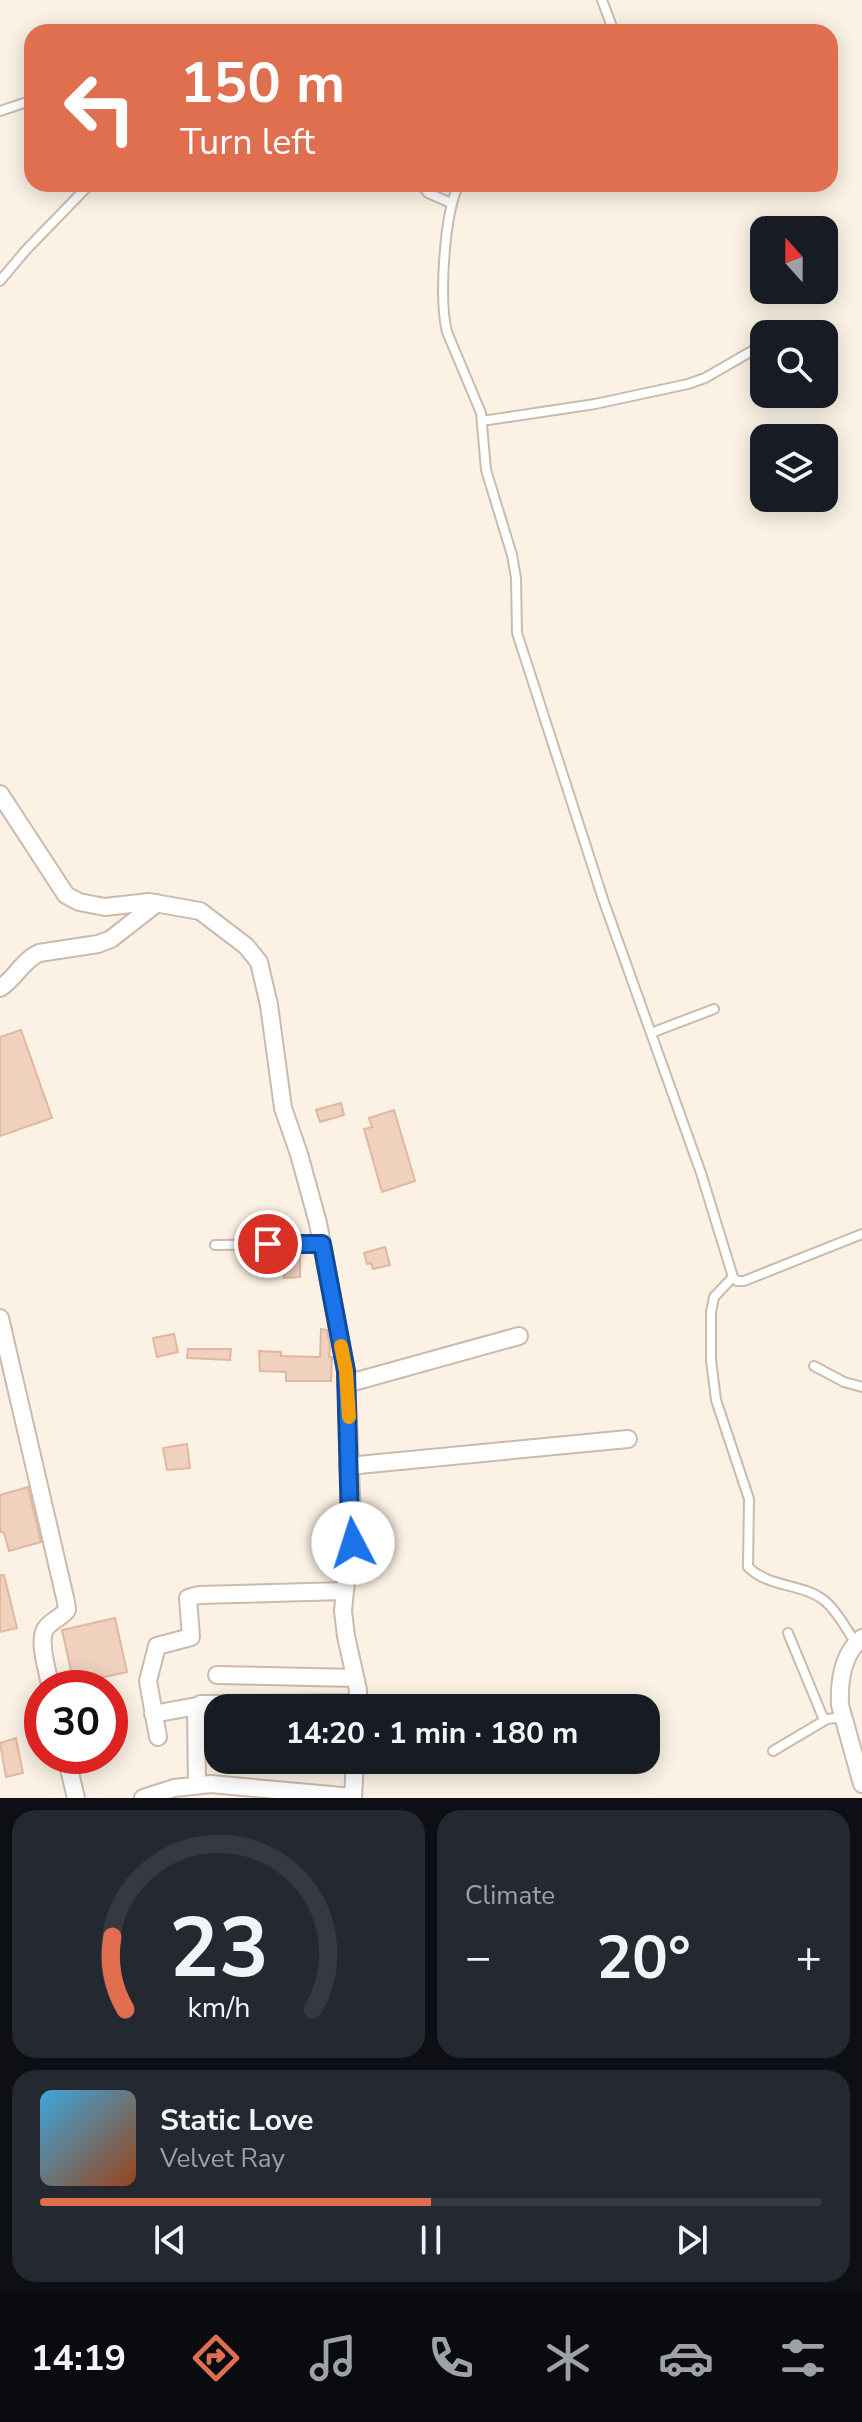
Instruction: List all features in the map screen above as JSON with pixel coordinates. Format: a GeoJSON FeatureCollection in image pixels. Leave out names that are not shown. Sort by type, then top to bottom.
{"type":"FeatureCollection","features":[{"type":"Feature","properties":{"kind":"street"},"geometry":{"type":"LineString","coordinates":[[0,794],[66,895],[79,902],[105,907],[149,902],[200,911],[246,946],[259,962],[269,1005],[283,1108],[299,1154],[322,1244],[346,1384],[353,1543],[345,1591],[344,1624],[357,1694]]}},
{"type":"Feature","properties":{"kind":"street"},"geometry":{"type":"LineString","coordinates":[[0,988],[31,957],[111,939],[157,903]]}},
{"type":"Feature","properties":{"kind":"street"},"geometry":{"type":"LineString","coordinates":[[0,1318],[66,1602],[67,1610],[42,1633],[47,1670]]}},
{"type":"Feature","properties":{"kind":"street"},"geometry":{"type":"LineString","coordinates":[[346,1384],[519,1336]]}},
{"type":"Feature","properties":{"kind":"street"},"geometry":{"type":"LineString","coordinates":[[348,1466],[628,1439]]}},
{"type":"Feature","properties":{"kind":"street"},"geometry":{"type":"LineString","coordinates":[[158,1737],[148,1681],[155,1649],[191,1637],[188,1598],[199,1595],[345,1591]]}},
{"type":"Feature","properties":{"kind":"street"},"geometry":{"type":"LineString","coordinates":[[859,1640],[841,1676],[840,1705],[862,1784]]}},
{"type":"Feature","properties":{"kind":"street"},"geometry":{"type":"LineString","coordinates":[[217,1675],[355,1678]]}},
{"type":"Feature","properties":{"kind":"street"},"geometry":{"type":"LineString","coordinates":[[153,1714],[204,1703]]}},
{"type":"Feature","properties":{"kind":"street"},"geometry":{"type":"LineString","coordinates":[[197,1706],[197,1785]]}},
{"type":"Feature","properties":{"kind":"street"},"geometry":{"type":"LineString","coordinates":[[70,1774],[76,1798]]}},
{"type":"Feature","properties":{"kind":"street"},"geometry":{"type":"LineString","coordinates":[[143,1798],[174,1788],[211,1784],[353,1797],[354,1774]]}},
{"type":"Feature","properties":{"kind":"lane"},"geometry":{"type":"LineString","coordinates":[[602,0],[611,24]]}},
{"type":"Feature","properties":{"kind":"lane"},"geometry":{"type":"LineString","coordinates":[[0,111],[24,103]]}},
{"type":"Feature","properties":{"kind":"lane"},"geometry":{"type":"LineString","coordinates":[[0,281],[82,192]]}},
{"type":"Feature","properties":{"kind":"lane"},"geometry":{"type":"LineString","coordinates":[[427,192],[451,203]]}},
{"type":"Feature","properties":{"kind":"lane"},"geometry":{"type":"LineString","coordinates":[[456,192],[451,203],[444,319],[482,421],[486,470],[516,578],[517,633],[604,902],[701,1173],[733,1277],[744,1281],[862,1234]]}},
{"type":"Feature","properties":{"kind":"lane"},"geometry":{"type":"LineString","coordinates":[[482,421],[595,404],[688,384],[705,378],[750,352]]}},
{"type":"Feature","properties":{"kind":"lane"},"geometry":{"type":"LineString","coordinates":[[651,1033],[714,1009]]}},
{"type":"Feature","properties":{"kind":"lane"},"geometry":{"type":"LineString","coordinates":[[215,1245],[322,1244]]}},
{"type":"Feature","properties":{"kind":"lane"},"geometry":{"type":"LineString","coordinates":[[733,1277],[714,1297],[711,1360],[716,1400],[749,1499],[748,1567],[762,1578],[815,1594],[859,1640]]}},
{"type":"Feature","properties":{"kind":"lane"},"geometry":{"type":"LineString","coordinates":[[814,1366],[844,1382],[862,1387]]}},
{"type":"Feature","properties":{"kind":"lane"},"geometry":{"type":"LineString","coordinates":[[788,1633],[824,1720]]}},
{"type":"Feature","properties":{"kind":"lane"},"geometry":{"type":"LineString","coordinates":[[773,1751],[824,1720],[844,1717]]}},
{"type":"Feature","properties":{"kind":"building"},"geometry":{"type":"Polygon","coordinates":[[[21,1030],[52,1118],[0,1136],[0,1037],[21,1030]]]}},
{"type":"Feature","properties":{"kind":"building"},"geometry":{"type":"Polygon","coordinates":[[[341,1103],[344,1115],[320,1122],[316,1110],[341,1103]]]}},
{"type":"Feature","properties":{"kind":"building"},"geometry":{"type":"Polygon","coordinates":[[[394,1110],[415,1181],[382,1192],[364,1129],[372,1127],[369,1118],[394,1110]]]}},
{"type":"Feature","properties":{"kind":"building"},"geometry":{"type":"Polygon","coordinates":[[[385,1247],[390,1265],[373,1269],[371,1263],[367,1264],[364,1253],[385,1247]]]}},
{"type":"Feature","properties":{"kind":"building"},"geometry":{"type":"Polygon","coordinates":[[[284,1251],[300,1251],[300,1277],[284,1278],[284,1251]]]}},
{"type":"Feature","properties":{"kind":"building"},"geometry":{"type":"Polygon","coordinates":[[[321,1329],[327,1330],[329,1357],[332,1357],[331,1381],[286,1381],[286,1372],[260,1371],[259,1351],[281,1352],[281,1356],[320,1357],[321,1329]]]}},
{"type":"Feature","properties":{"kind":"building"},"geometry":{"type":"Polygon","coordinates":[[[174,1334],[178,1352],[157,1357],[153,1338],[174,1334]]]}},
{"type":"Feature","properties":{"kind":"building"},"geometry":{"type":"Polygon","coordinates":[[[188,1349],[231,1349],[230,1360],[187,1358],[188,1349]]]}},
{"type":"Feature","properties":{"kind":"building"},"geometry":{"type":"Polygon","coordinates":[[[187,1444],[190,1468],[167,1470],[163,1448],[187,1444]]]}},
{"type":"Feature","properties":{"kind":"building"},"geometry":{"type":"Polygon","coordinates":[[[28,1487],[41,1542],[9,1551],[0,1527],[0,1495],[28,1487]]]}},
{"type":"Feature","properties":{"kind":"building"},"geometry":{"type":"Polygon","coordinates":[[[0,1575],[4,1575],[17,1628],[0,1632],[0,1575]]]}},
{"type":"Feature","properties":{"kind":"building"},"geometry":{"type":"Polygon","coordinates":[[[115,1618],[127,1670],[71,1670],[62,1630],[115,1618]]]}},
{"type":"Feature","properties":{"kind":"building"},"geometry":{"type":"Polygon","coordinates":[[[16,1738],[23,1773],[6,1777],[0,1743],[16,1738]]]}},
{"type":"Feature","properties":{"kind":"slow traffic"},"geometry":{"type":"LineString","coordinates":[[341,1346],[349,1417]]}},
{"type":"Feature","properties":{"kind":"route"},"geometry":{"type":"LineString","coordinates":[[268,1244],[322,1244],[346,1371],[353,1543]]}}]}
